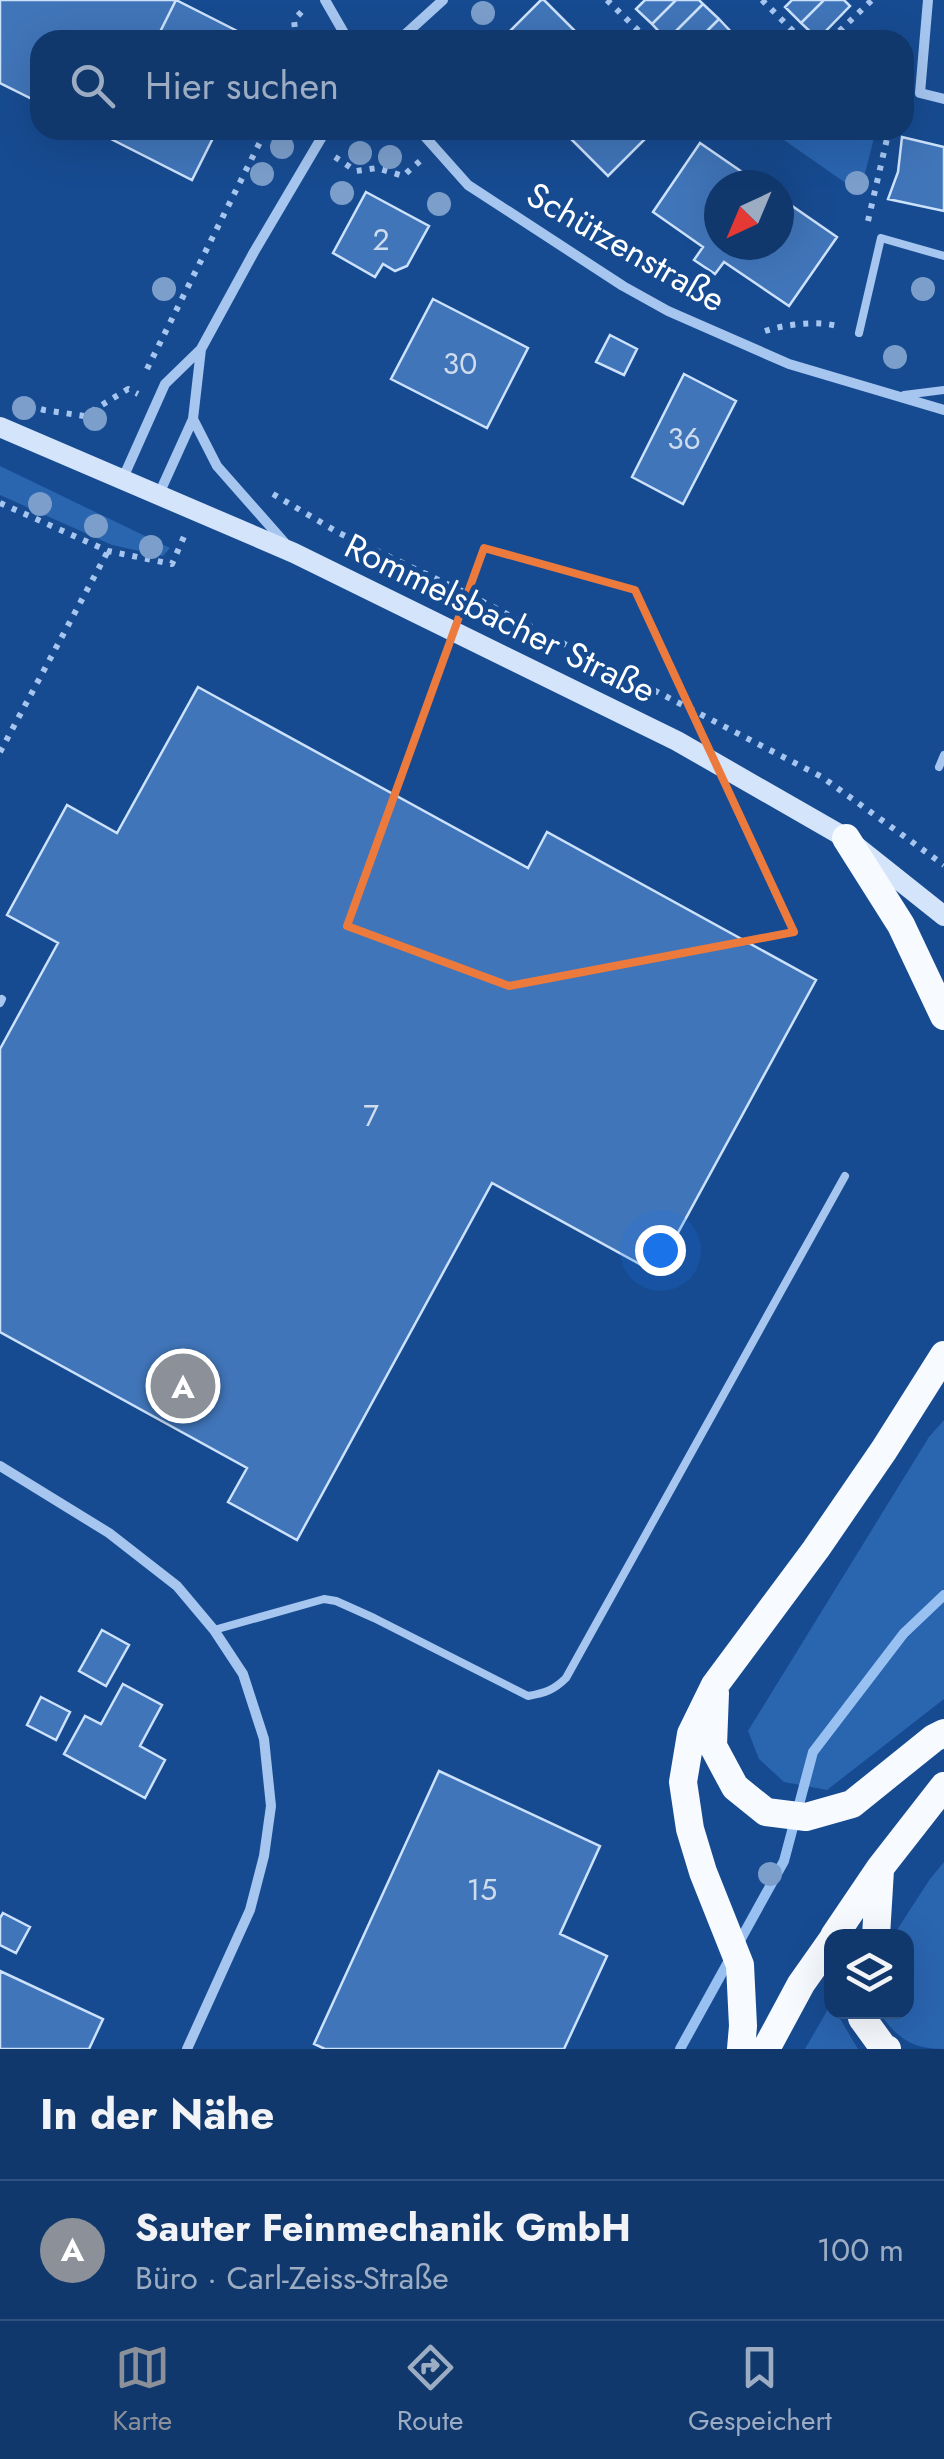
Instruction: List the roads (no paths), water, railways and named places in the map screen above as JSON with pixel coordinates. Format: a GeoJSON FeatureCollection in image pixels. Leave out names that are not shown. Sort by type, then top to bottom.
{"type":"FeatureCollection","features":[{"type":"Feature","properties":{"kind":"highway"},"geometry":{"type":"LineString","coordinates":[[846,838],[901,925],[944,1016]]}},
{"type":"Feature","properties":{"kind":"highway"},"geometry":{"type":"LineString","coordinates":[[741,2049],[740,1965],[690,1829],[683,1782],[691,1734],[715,1685],[873,1467],[944,1355]]}},
{"type":"Feature","properties":{"kind":"highway"},"geometry":{"type":"LineString","coordinates":[[715,1685],[713,1746],[735,1787],[766,1812],[806,1817],[852,1804],[944,1733]]}},
{"type":"Feature","properties":{"kind":"highway"},"geometry":{"type":"LineString","coordinates":[[839,1929],[880,1868],[944,1786]]}},
{"type":"Feature","properties":{"kind":"highway"},"geometry":{"type":"LineString","coordinates":[[876,1929],[880,1868]]}},
{"type":"Feature","properties":{"kind":"highway"},"geometry":{"type":"LineString","coordinates":[[766,2049],[824,1951]]}},
{"type":"Feature","properties":{"kind":"highway"},"geometry":{"type":"LineString","coordinates":[[863,2019],[887,2049]]}},
{"type":"Feature","properties":{"kind":"main road","name":"Rommelsbacher Straße"},"geometry":{"type":"LineString","coordinates":[[0,426],[294,553],[676,741],[846,838],[944,916]]}},
{"type":"Feature","properties":{"kind":"street"},"geometry":{"type":"LineString","coordinates":[[325,0],[342,30]]}},
{"type":"Feature","properties":{"kind":"street"},"geometry":{"type":"LineString","coordinates":[[410,30],[444,0]]}},
{"type":"Feature","properties":{"kind":"street"},"geometry":{"type":"LineString","coordinates":[[928,0],[920,93],[944,99]]}},
{"type":"Feature","properties":{"kind":"street"},"geometry":{"type":"LineString","coordinates":[[123,478],[165,384],[201,349],[320,140]]}},
{"type":"Feature","properties":{"kind":"street","name":"Schützenstraße"},"geometry":{"type":"LineString","coordinates":[[428,140],[468,185],[668,311],[788,364],[944,410]]}},
{"type":"Feature","properties":{"kind":"street"},"geometry":{"type":"LineString","coordinates":[[159,494],[192,419],[201,349]]}},
{"type":"Feature","properties":{"kind":"street"},"geometry":{"type":"LineString","coordinates":[[192,419],[216,466],[294,553]]}},
{"type":"Feature","properties":{"kind":"street"},"geometry":{"type":"LineString","coordinates":[[0,1466],[109,1533],[177,1586],[214,1630],[243,1674],[259,1723],[271,1806],[264,1856],[250,1910],[187,2049]]}},
{"type":"Feature","properties":{"kind":"lane"},"geometry":{"type":"LineString","coordinates":[[859,333],[881,238],[944,256]]}},
{"type":"Feature","properties":{"kind":"lane"},"geometry":{"type":"LineString","coordinates":[[895,396],[944,390]]}},
{"type":"Feature","properties":{"kind":"lane"},"geometry":{"type":"LineString","coordinates":[[939,766],[944,756]]}},
{"type":"Feature","properties":{"kind":"lane"},"geometry":{"type":"LineString","coordinates":[[214,1630],[324,1598],[374,1618],[528,1696],[557,1687],[566,1678],[845,1176]]}},
{"type":"Feature","properties":{"kind":"waterway"},"geometry":{"type":"LineString","coordinates":[[680,2049],[784,1861],[813,1752],[904,1633],[944,1595]]}},
{"type":"Feature","properties":{"kind":"place","name":"Sauter Feinmechanik GmbH"},"geometry":{"type":"Point","coordinates":[183,1386]}}]}
